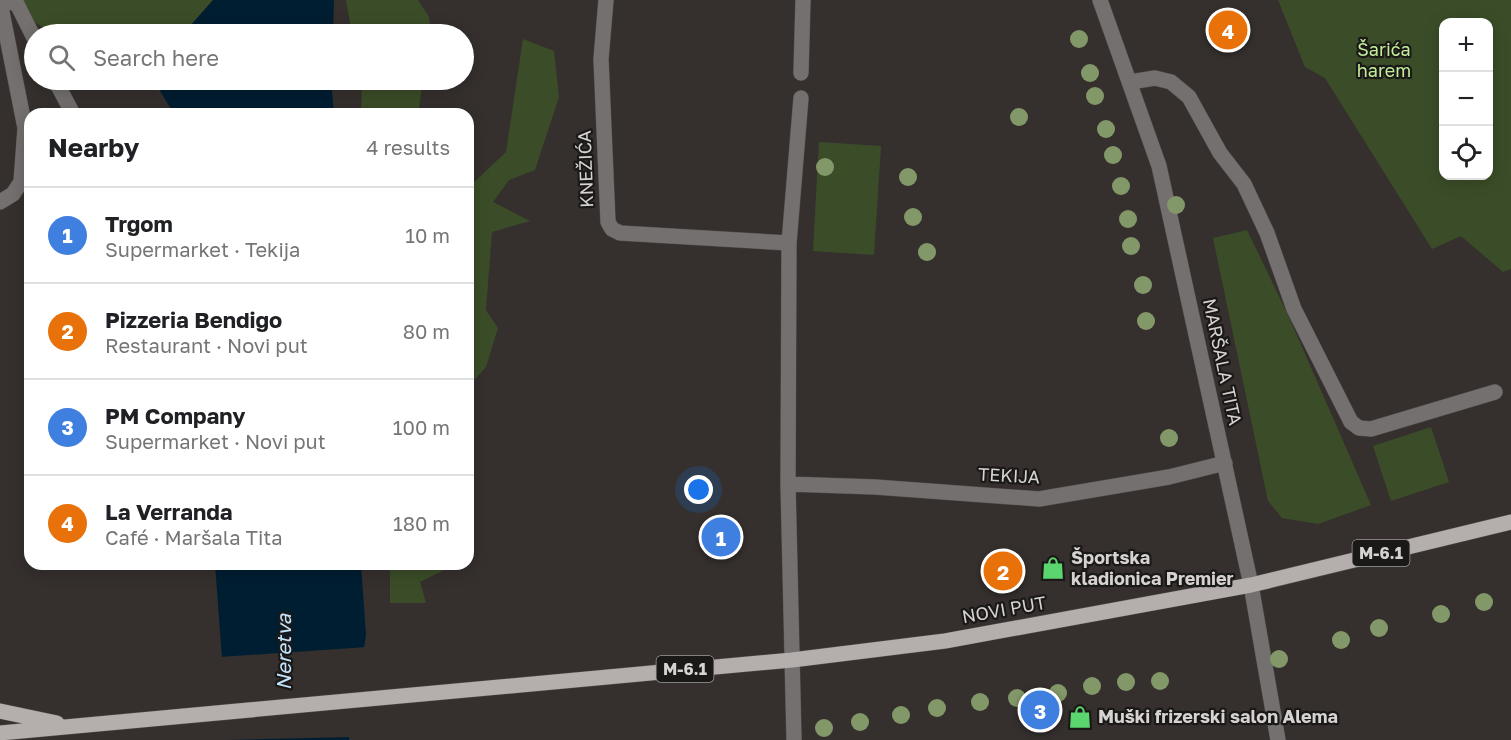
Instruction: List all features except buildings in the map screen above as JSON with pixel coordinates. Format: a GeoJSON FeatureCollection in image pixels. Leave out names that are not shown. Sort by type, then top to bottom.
{"type":"FeatureCollection","features":[{"type":"Feature","properties":{"kind":"main road","name":"NOVI PUT"},"geometry":{"type":"LineString","coordinates":[[66,726],[792,660],[945,640],[1251,585],[1511,522]]}},
{"type":"Feature","properties":{"kind":"main road","name":"M-6.1"},"geometry":{"type":"LineString","coordinates":[[0,711],[31,716],[66,726]]}},
{"type":"Feature","properties":{"kind":"main road","name":"M-6.1"},"geometry":{"type":"LineString","coordinates":[[0,733],[66,726]]}},
{"type":"Feature","properties":{"kind":"main road"},"geometry":{"type":"LineString","coordinates":[[35,740],[66,726]]}},
{"type":"Feature","properties":{"kind":"street","name":"KNEŽIĆA"},"geometry":{"type":"LineString","coordinates":[[606,0],[601,58],[608,222],[612,229],[621,233],[789,243]]}},
{"type":"Feature","properties":{"kind":"street"},"geometry":{"type":"LineString","coordinates":[[801,73],[803,0]]}},
{"type":"Feature","properties":{"kind":"street","name":"MARŠALA TITA"},"geometry":{"type":"LineString","coordinates":[[1100,0],[1159,166],[1251,585],[1278,740]]}},
{"type":"Feature","properties":{"kind":"street"},"geometry":{"type":"LineString","coordinates":[[0,202],[13,194],[21,182],[24,128],[1,1],[17,4],[27,24]]}},
{"type":"Feature","properties":{"kind":"street"},"geometry":{"type":"LineString","coordinates":[[1130,82],[1155,78],[1171,82],[1189,97],[1220,153],[1244,184],[1267,233],[1294,309],[1351,422],[1359,428],[1371,429],[1495,392]]}},
{"type":"Feature","properties":{"kind":"street"},"geometry":{"type":"LineString","coordinates":[[60,90],[69,108]]}},
{"type":"Feature","properties":{"kind":"street"},"geometry":{"type":"LineString","coordinates":[[794,740],[788,484],[789,243],[801,98]]}},
{"type":"Feature","properties":{"kind":"street","name":"TEKIJA"},"geometry":{"type":"LineString","coordinates":[[788,484],[875,487],[1039,499],[1169,477],[1225,463]]}},
{"type":"Feature","properties":{"kind":"green space"},"geometry":{"type":"Polygon","coordinates":[[[1,0],[213,0],[192,24],[38,24],[1,0]]]}},
{"type":"Feature","properties":{"kind":"green space"},"geometry":{"type":"Polygon","coordinates":[[[346,0],[418,0],[429,17],[430,24],[350,24],[346,0]]]}},
{"type":"Feature","properties":{"kind":"green space","name":"Šarića harem"},"geometry":{"type":"Polygon","coordinates":[[[1278,0],[1511,0],[1511,269],[1503,272],[1461,236],[1432,249],[1325,78],[1305,67],[1278,0]]]}},
{"type":"Feature","properties":{"kind":"green space"},"geometry":{"type":"Polygon","coordinates":[[[523,39],[554,51],[559,97],[535,170],[509,180],[493,202],[530,221],[492,232],[486,310],[498,328],[486,367],[474,380],[474,182],[506,152],[523,39]]]}},
{"type":"Feature","properties":{"kind":"green space"},"geometry":{"type":"Polygon","coordinates":[[[362,90],[422,90],[419,108],[361,108],[362,90]]]}},
{"type":"Feature","properties":{"kind":"green space"},"geometry":{"type":"Polygon","coordinates":[[[819,142],[881,146],[874,255],[813,251],[819,142]]]}},
{"type":"Feature","properties":{"kind":"green space"},"geometry":{"type":"Polygon","coordinates":[[[1247,230],[1288,315],[1371,505],[1318,524],[1282,518],[1268,501],[1213,238],[1247,230]]]}},
{"type":"Feature","properties":{"kind":"green space"},"geometry":{"type":"Polygon","coordinates":[[[1431,427],[1449,482],[1391,501],[1373,446],[1431,427]]]}},
{"type":"Feature","properties":{"kind":"green space"},"geometry":{"type":"Polygon","coordinates":[[[390,570],[444,570],[420,582],[426,603],[390,603],[390,570]]]}},
{"type":"Feature","properties":{"kind":"water"},"geometry":{"type":"Polygon","coordinates":[[[213,0],[334,0],[333,24],[192,24],[213,0]]]}},
{"type":"Feature","properties":{"kind":"water"},"geometry":{"type":"Polygon","coordinates":[[[332,90],[333,108],[170,108],[160,91],[332,90]]]}},
{"type":"Feature","properties":{"kind":"water","name":"Neretva"},"geometry":{"type":"Polygon","coordinates":[[[215,570],[361,570],[366,635],[349,740],[228,740],[215,570]]]}},
{"type":"Feature","properties":{"kind":"pier"},"geometry":{"type":"Polygon","coordinates":[[[367,647],[353,737],[225,740],[219,657],[367,647]]]}},
{"type":"Feature","properties":{"kind":"place","name":"La Verranda"},"geometry":{"type":"Point","coordinates":[1228,30]}},
{"type":"Feature","properties":{"kind":"place","name":"Trgom"},"geometry":{"type":"Point","coordinates":[721,537]}},
{"type":"Feature","properties":{"kind":"place","name":"Športska kladionica Premier"},"geometry":{"type":"Point","coordinates":[1053,568]}},
{"type":"Feature","properties":{"kind":"place","name":"Pizzeria Bendigo"},"geometry":{"type":"Point","coordinates":[1003,571]}},
{"type":"Feature","properties":{"kind":"place","name":"PM Company"},"geometry":{"type":"Point","coordinates":[1040,710]}},
{"type":"Feature","properties":{"kind":"place","name":"Muški frizerski salon Alema"},"geometry":{"type":"Point","coordinates":[1080,717]}}]}
